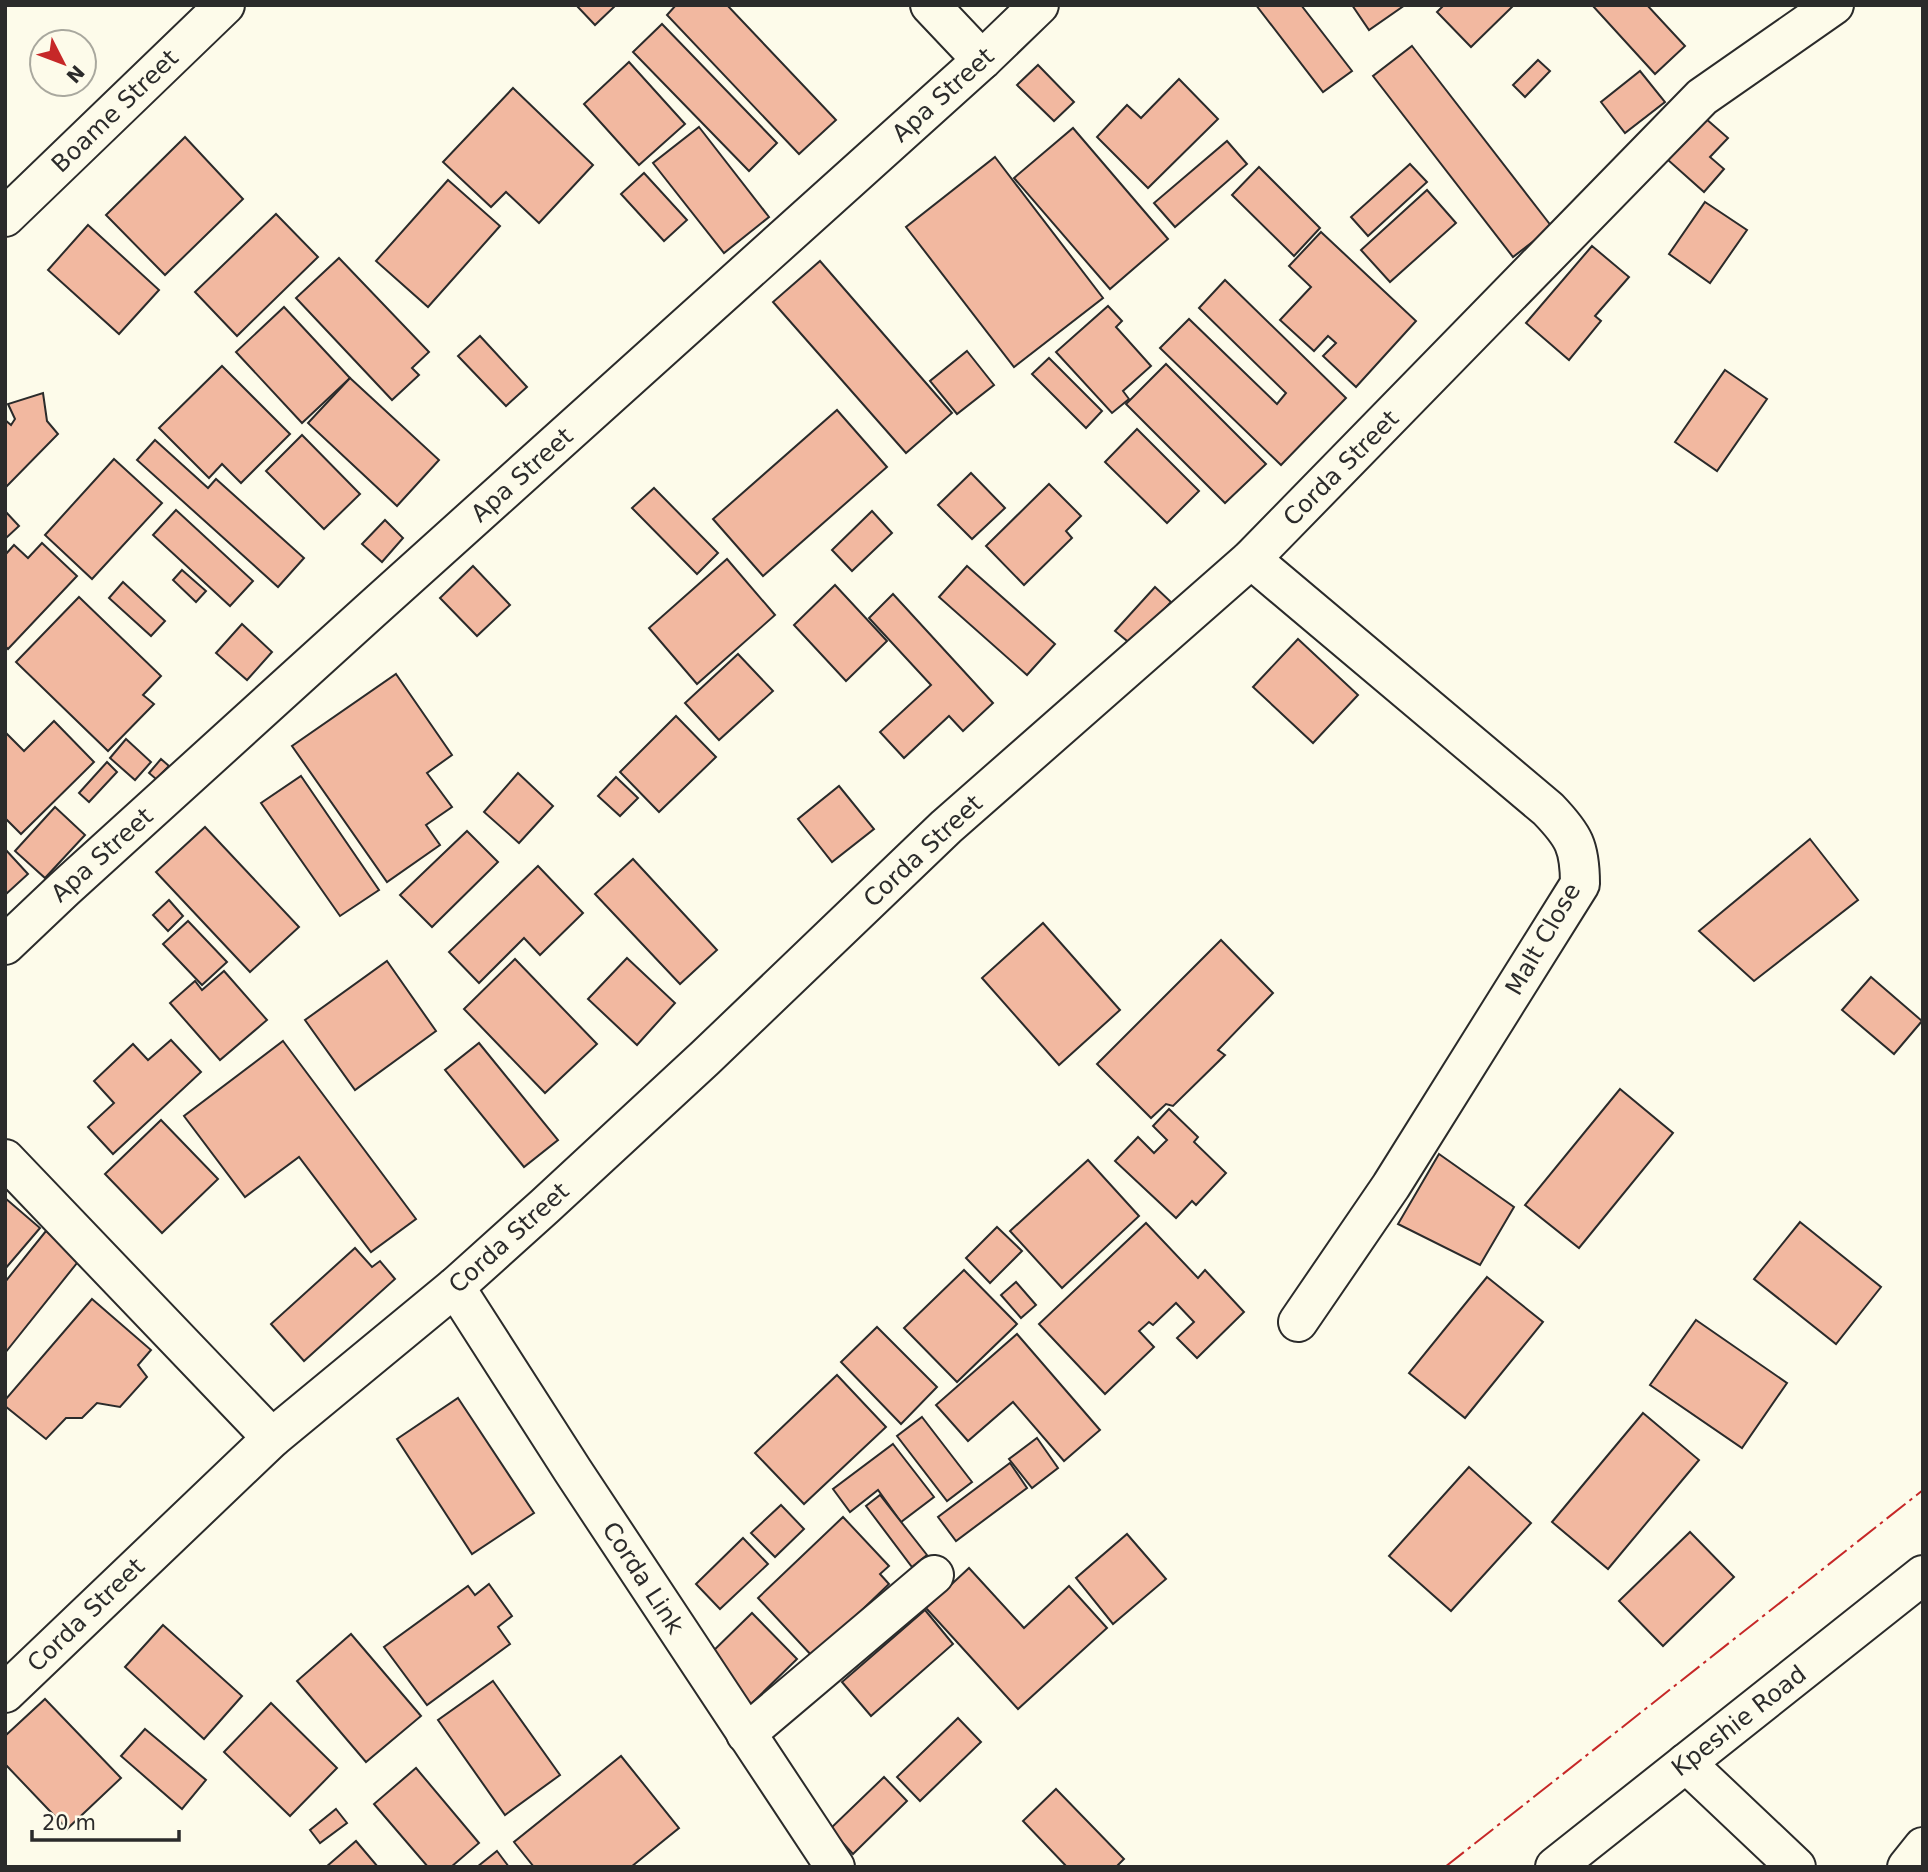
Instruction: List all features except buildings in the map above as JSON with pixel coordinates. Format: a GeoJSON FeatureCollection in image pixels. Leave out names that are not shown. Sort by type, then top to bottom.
{"type":"FeatureCollection","features":[{"type":"Feature","properties":{"kind":"street","name":"Boame Street"},"geometry":{"type":"LineString","coordinates":[[5,217],[225,5]]}},
{"type":"Feature","properties":{"kind":"street"},"geometry":{"type":"LineString","coordinates":[[930,5],[982,60]]}},
{"type":"Feature","properties":{"kind":"street","name":"Apa Street"},"geometry":{"type":"LineString","coordinates":[[5,945],[328,649],[982,60],[1039,5]]}},
{"type":"Feature","properties":{"kind":"street","name":"Corda Street"},"geometry":{"type":"LineString","coordinates":[[5,1693],[272,1438],[455,1287],[705,1058],[946,827],[1251,559],[1702,97],[1834,5]]}},
{"type":"Feature","properties":{"kind":"street","name":"Malt Close"},"geometry":{"type":"LineString","coordinates":[[1251,559],[1548,809],[1570,832],[1580,860],[1580,884],[1391,1186],[1298,1322]]}},
{"type":"Feature","properties":{"kind":"street"},"geometry":{"type":"LineString","coordinates":[[5,1159],[272,1438]]}},
{"type":"Feature","properties":{"kind":"street","name":"Corda Link"},"geometry":{"type":"LineString","coordinates":[[455,1287],[835,1867]]}},
{"type":"Feature","properties":{"kind":"street"},"geometry":{"type":"LineString","coordinates":[[746,1734],[934,1575]]}},
{"type":"Feature","properties":{"kind":"street","name":"Kpeshie Road"},"geometry":{"type":"LineString","coordinates":[[1555,1867],[1923,1576]]}},
{"type":"Feature","properties":{"kind":"street"},"geometry":{"type":"LineString","coordinates":[[1686,1763],[1796,1867]]}},
{"type":"Feature","properties":{"kind":"street"},"geometry":{"type":"LineString","coordinates":[[1907,1867],[1923,1847]]}},
{"type":"Feature","properties":{"kind":"power"},"geometry":{"type":"LineString","coordinates":[[1445,1867],[1923,1490]]}}]}
